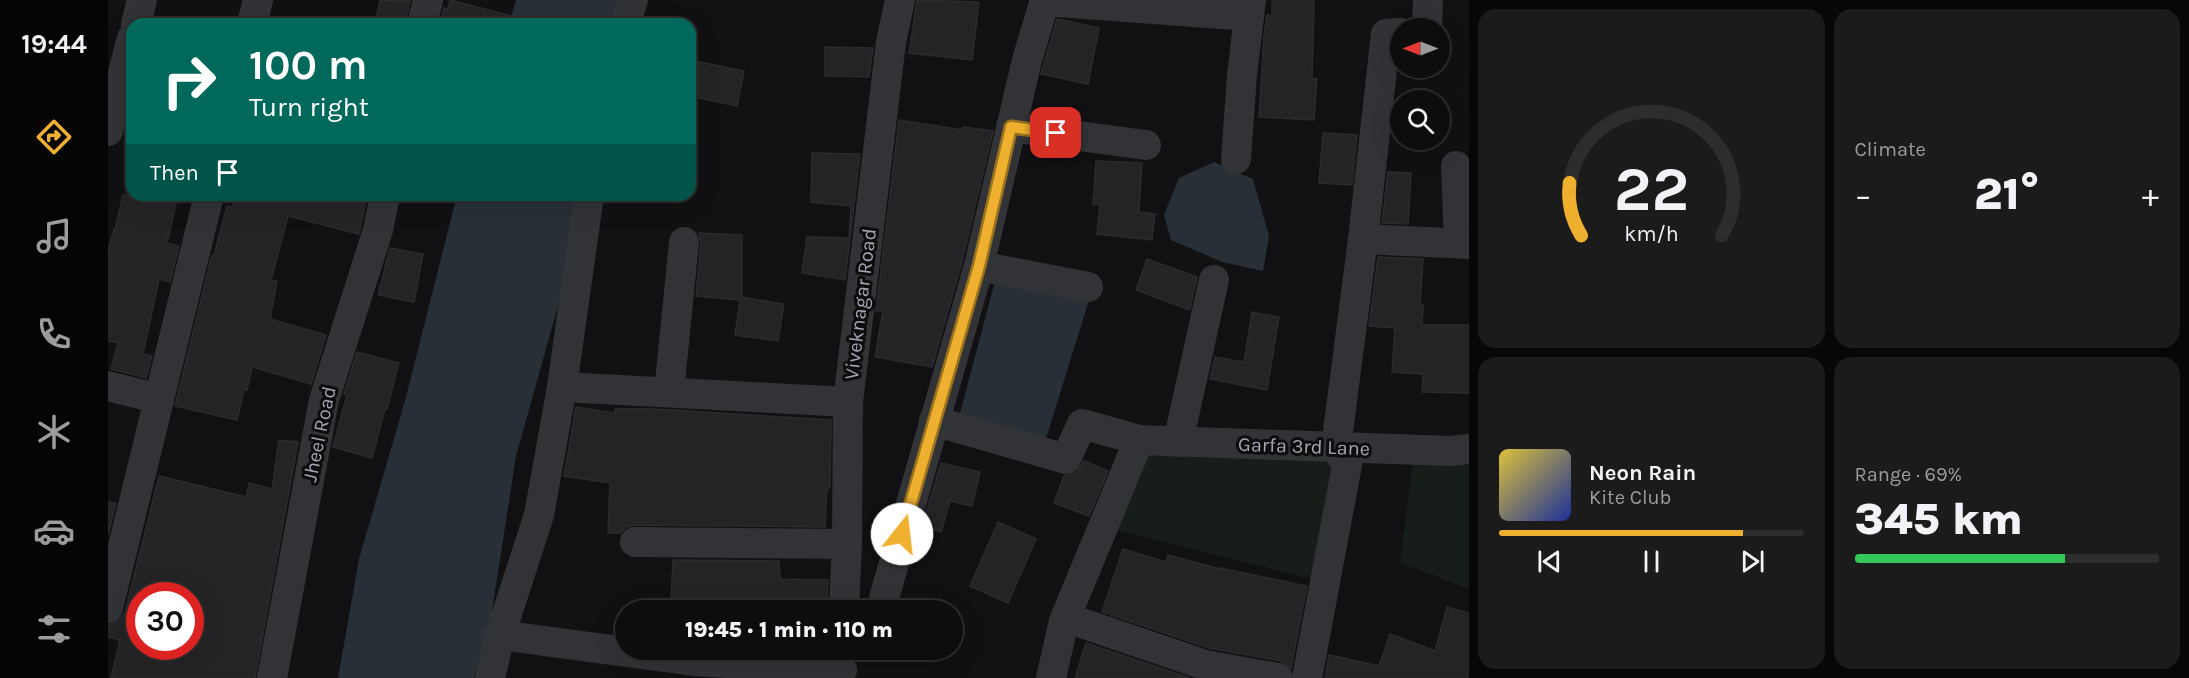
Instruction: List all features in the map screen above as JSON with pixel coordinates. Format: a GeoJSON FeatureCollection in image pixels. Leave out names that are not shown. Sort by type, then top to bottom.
{"type":"FeatureCollection","features":[{"type":"Feature","properties":{"kind":"street"},"geometry":{"type":"LineString","coordinates":[[138,18],[142,0]]}},
{"type":"Feature","properties":{"kind":"street"},"geometry":{"type":"LineString","coordinates":[[254,18],[258,0]]}},
{"type":"Feature","properties":{"kind":"street"},"geometry":{"type":"LineString","coordinates":[[424,18],[428,0]]}},
{"type":"Feature","properties":{"kind":"street"},"geometry":{"type":"LineString","coordinates":[[627,18],[633,0]]}},
{"type":"Feature","properties":{"kind":"street","name":"Viveknagar Road"},"geometry":{"type":"LineString","coordinates":[[844,600],[848,402],[891,42],[900,0]]}},
{"type":"Feature","properties":{"kind":"street"},"geometry":{"type":"LineString","coordinates":[[1427,18],[1428,0]]}},
{"type":"Feature","properties":{"kind":"street"},"geometry":{"type":"LineString","coordinates":[[884,598],[979,266],[1011,127],[1044,1],[1250,8],[1236,159]]}},
{"type":"Feature","properties":{"kind":"street"},"geometry":{"type":"LineString","coordinates":[[1307,678],[1347,465],[1336,447],[1363,239],[1386,34],[1390,34]]}},
{"type":"Feature","properties":{"kind":"street"},"geometry":{"type":"LineString","coordinates":[[108,131],[126,61]]}},
{"type":"Feature","properties":{"kind":"street"},"geometry":{"type":"LineString","coordinates":[[1011,127],[1146,145]]}},
{"type":"Feature","properties":{"kind":"street"},"geometry":{"type":"LineString","coordinates":[[1363,239],[1464,243],[1456,166]]}},
{"type":"Feature","properties":{"kind":"street"},"geometry":{"type":"LineString","coordinates":[[110,590],[208,201]]}},
{"type":"Feature","properties":{"kind":"street","name":"Jheel Road"},"geometry":{"type":"LineString","coordinates":[[272,678],[324,400],[378,230],[384,201]]}},
{"type":"Feature","properties":{"kind":"street"},"geometry":{"type":"LineString","coordinates":[[490,678],[500,634],[539,515],[562,387],[589,201]]}},
{"type":"Feature","properties":{"kind":"street"},"geometry":{"type":"LineString","coordinates":[[669,392],[684,242]]}},
{"type":"Feature","properties":{"kind":"street"},"geometry":{"type":"LineString","coordinates":[[979,266],[1088,287]]}},
{"type":"Feature","properties":{"kind":"street"},"geometry":{"type":"LineString","coordinates":[[1178,442],[1214,280]]}},
{"type":"Feature","properties":{"kind":"street"},"geometry":{"type":"LineString","coordinates":[[108,386],[159,399]]}},
{"type":"Feature","properties":{"kind":"street"},"geometry":{"type":"LineString","coordinates":[[562,387],[848,402]]}},
{"type":"Feature","properties":{"kind":"street","name":"Garfa 3rd Lane"},"geometry":{"type":"LineString","coordinates":[[934,421],[1066,459],[1082,424],[1139,440],[1451,451],[1469,449]]}},
{"type":"Feature","properties":{"kind":"street"},"geometry":{"type":"LineString","coordinates":[[1051,678],[1067,618],[1139,440]]}},
{"type":"Feature","properties":{"kind":"street"},"geometry":{"type":"LineString","coordinates":[[635,542],[847,544]]}},
{"type":"Feature","properties":{"kind":"street"},"geometry":{"type":"LineString","coordinates":[[1067,618],[1205,665],[1278,678]]}},
{"type":"Feature","properties":{"kind":"street"},"geometry":{"type":"LineString","coordinates":[[500,634],[694,661],[842,666]]}},
{"type":"Feature","properties":{"kind":"shaded area"},"geometry":{"type":"Polygon","coordinates":[[[516,0],[621,0],[615,18],[511,18],[516,0]]]}},
{"type":"Feature","properties":{"kind":"shaded area"},"geometry":{"type":"Polygon","coordinates":[[[1214,162],[1253,179],[1269,236],[1263,271],[1222,262],[1171,240],[1164,215],[1179,178],[1214,162]]]}},
{"type":"Feature","properties":{"kind":"shaded area"},"geometry":{"type":"Polygon","coordinates":[[[455,201],[587,201],[516,456],[490,624],[474,678],[338,678],[359,559],[406,397],[455,201]]]}},
{"type":"Feature","properties":{"kind":"shaded area"},"geometry":{"type":"Polygon","coordinates":[[[995,281],[1090,297],[1045,442],[959,417],[995,281]]]}},
{"type":"Feature","properties":{"kind":"shaded area"},"geometry":{"type":"Polygon","coordinates":[[[1141,448],[1326,452],[1341,468],[1324,582],[1110,528],[1141,448]]]}},
{"type":"Feature","properties":{"kind":"shaded area"},"geometry":{"type":"Polygon","coordinates":[[[1469,457],[1469,589],[1400,563],[1413,460],[1469,457]]]}},
{"type":"Feature","properties":{"kind":"building"},"geometry":{"type":"Polygon","coordinates":[[[380,0],[410,1],[406,18],[376,18],[380,0]]]}},
{"type":"Feature","properties":{"kind":"building"},"geometry":{"type":"Polygon","coordinates":[[[450,0],[512,16],[512,18],[442,18],[444,8],[448,9],[450,0]]]}},
{"type":"Feature","properties":{"kind":"building"},"geometry":{"type":"Polygon","coordinates":[[[917,0],[979,2],[972,60],[909,53],[917,0]]]}},
{"type":"Feature","properties":{"kind":"building"},"geometry":{"type":"Polygon","coordinates":[[[1272,0],[1314,0],[1312,79],[1317,79],[1314,120],[1259,117],[1264,35],[1267,15],[1272,16],[1272,0]]]}},
{"type":"Feature","properties":{"kind":"building"},"geometry":{"type":"Polygon","coordinates":[[[1057,19],[1099,28],[1088,84],[1041,74],[1057,19]]]}},
{"type":"Feature","properties":{"kind":"building"},"geometry":{"type":"Polygon","coordinates":[[[825,47],[873,48],[869,77],[825,76],[825,47]]]}},
{"type":"Feature","properties":{"kind":"building"},"geometry":{"type":"Polygon","coordinates":[[[696,61],[744,71],[737,106],[696,97],[696,61]]]}},
{"type":"Feature","properties":{"kind":"building"},"geometry":{"type":"Polygon","coordinates":[[[899,120],[962,130],[963,127],[993,131],[962,262],[932,367],[875,357],[883,311],[876,311],[899,120]]]}},
{"type":"Feature","properties":{"kind":"building"},"geometry":{"type":"Polygon","coordinates":[[[1323,133],[1357,135],[1352,185],[1319,183],[1323,133]]]}},
{"type":"Feature","properties":{"kind":"building"},"geometry":{"type":"Polygon","coordinates":[[[812,153],[860,154],[845,280],[802,273],[807,237],[849,238],[851,206],[811,202],[812,153]]]}},
{"type":"Feature","properties":{"kind":"building"},"geometry":{"type":"Polygon","coordinates":[[[1096,161],[1142,163],[1139,212],[1155,214],[1152,240],[1097,234],[1100,204],[1093,204],[1096,161]]]}},
{"type":"Feature","properties":{"kind":"building"},"geometry":{"type":"Polygon","coordinates":[[[1388,172],[1411,173],[1408,224],[1382,223],[1388,172]]]}},
{"type":"Feature","properties":{"kind":"building"},"geometry":{"type":"Polygon","coordinates":[[[123,195],[126,195],[126,201],[177,201],[167,243],[179,246],[170,282],[159,279],[143,354],[152,356],[146,378],[111,369],[118,343],[108,341],[108,251],[123,195]]]}},
{"type":"Feature","properties":{"kind":"building"},"geometry":{"type":"Polygon","coordinates":[[[234,201],[366,201],[359,234],[288,216],[271,280],[277,281],[270,319],[326,335],[311,384],[252,367],[237,420],[175,406],[212,255],[214,256],[227,206],[232,207],[234,201]]]}},
{"type":"Feature","properties":{"kind":"building"},"geometry":{"type":"Polygon","coordinates":[[[699,233],[742,235],[742,297],[784,304],[778,341],[735,335],[740,300],[696,296],[701,244],[699,233]]]}},
{"type":"Feature","properties":{"kind":"building"},"geometry":{"type":"Polygon","coordinates":[[[390,248],[423,254],[414,302],[378,295],[390,248]]]}},
{"type":"Feature","properties":{"kind":"building"},"geometry":{"type":"Polygon","coordinates":[[[1378,257],[1423,259],[1420,304],[1423,305],[1422,325],[1469,325],[1469,393],[1422,392],[1423,374],[1392,372],[1395,328],[1369,326],[1378,257]]]}},
{"type":"Feature","properties":{"kind":"building"},"geometry":{"type":"Polygon","coordinates":[[[1147,259],[1197,277],[1190,310],[1136,290],[1147,259]]]}},
{"type":"Feature","properties":{"kind":"building"},"geometry":{"type":"Polygon","coordinates":[[[1252,312],[1279,317],[1267,390],[1210,379],[1215,357],[1244,362],[1252,312]]]}},
{"type":"Feature","properties":{"kind":"building"},"geometry":{"type":"Polygon","coordinates":[[[357,352],[399,363],[372,458],[333,447],[347,395],[344,394],[357,352]]]}},
{"type":"Feature","properties":{"kind":"building"},"geometry":{"type":"Polygon","coordinates":[[[576,407],[615,413],[615,409],[654,409],[831,420],[830,488],[827,488],[825,527],[635,525],[626,527],[620,533],[608,533],[610,483],[564,476],[576,407]]]}},
{"type":"Feature","properties":{"kind":"building"},"geometry":{"type":"Polygon","coordinates":[[[279,440],[298,442],[255,678],[111,678],[120,640],[108,637],[108,625],[120,620],[126,608],[126,660],[204,660],[204,582],[132,582],[159,476],[246,497],[249,483],[272,489],[279,440]]]}},
{"type":"Feature","properties":{"kind":"building"},"geometry":{"type":"Polygon","coordinates":[[[1084,461],[1108,471],[1089,516],[1054,503],[1064,476],[1076,473],[1084,461]]]}},
{"type":"Feature","properties":{"kind":"building"},"geometry":{"type":"Polygon","coordinates":[[[941,463],[980,472],[972,506],[950,501],[941,532],[922,526],[941,463]]]}},
{"type":"Feature","properties":{"kind":"building"},"geometry":{"type":"Polygon","coordinates":[[[108,502],[116,503],[108,535],[108,502]]]}},
{"type":"Feature","properties":{"kind":"building"},"geometry":{"type":"Polygon","coordinates":[[[998,522],[1036,539],[1008,603],[970,586],[998,522]]]}},
{"type":"Feature","properties":{"kind":"building"},"geometry":{"type":"Polygon","coordinates":[[[1123,549],[1166,562],[1168,555],[1220,569],[1307,586],[1291,668],[1281,661],[1209,648],[1102,612],[1123,549]]]}},
{"type":"Feature","properties":{"kind":"building"},"geometry":{"type":"Polygon","coordinates":[[[673,560],[779,561],[780,579],[828,580],[827,600],[671,600],[673,560]]]}},
{"type":"Feature","properties":{"kind":"building"},"geometry":{"type":"Polygon","coordinates":[[[1447,607],[1469,613],[1469,678],[1325,678],[1329,655],[1379,666],[1390,634],[1435,651],[1447,607]]]}},
{"type":"Feature","properties":{"kind":"building"},"geometry":{"type":"Polygon","coordinates":[[[1086,643],[1190,678],[1075,678],[1086,643]]]}},
{"type":"Feature","properties":{"kind":"route"},"geometry":{"type":"LineString","coordinates":[[902,534],[979,266],[1011,127],[1056,133]]}}]}
